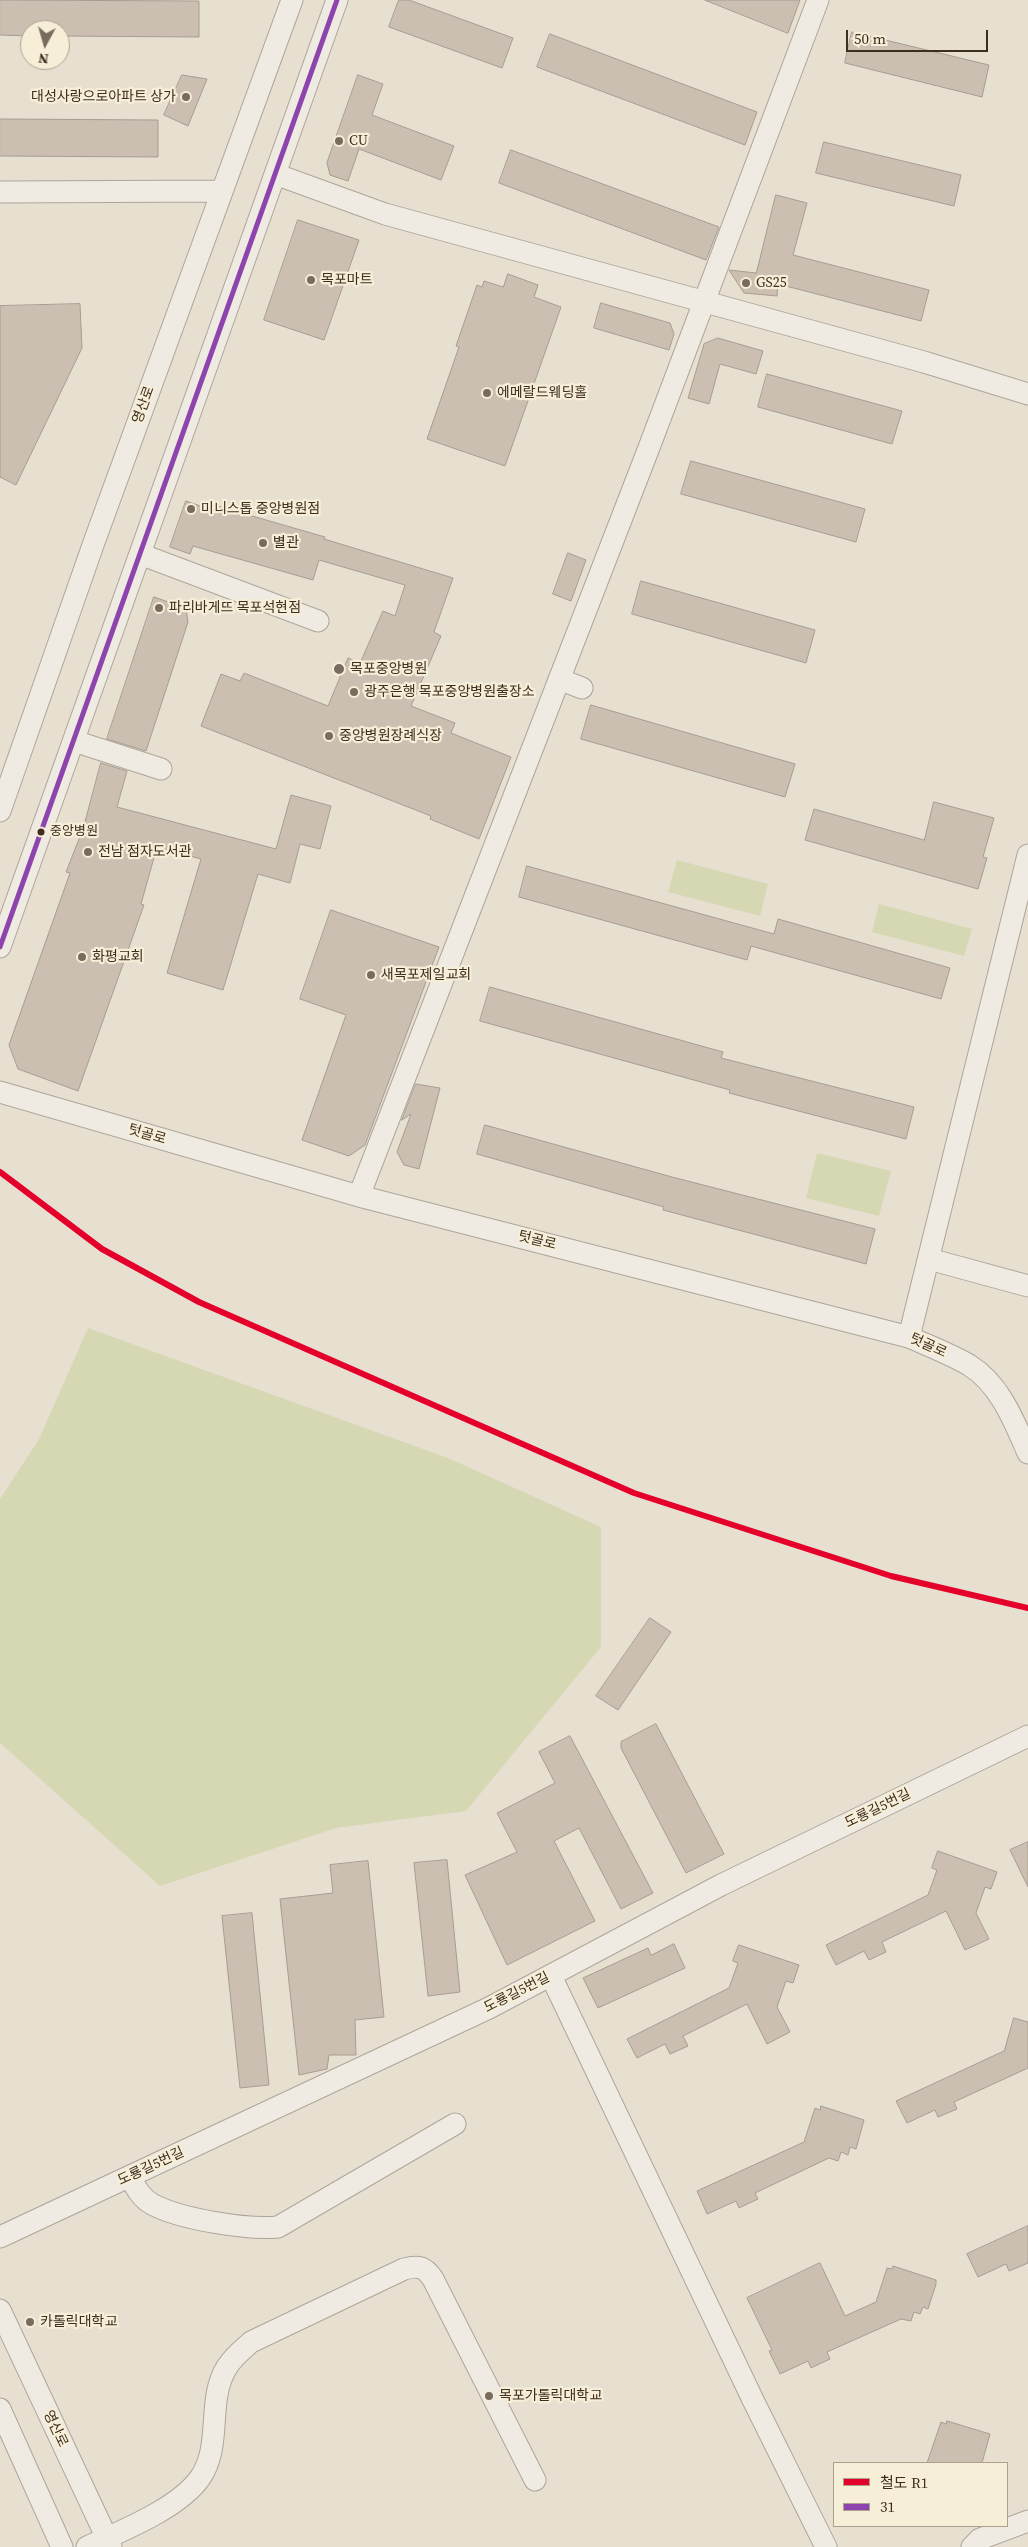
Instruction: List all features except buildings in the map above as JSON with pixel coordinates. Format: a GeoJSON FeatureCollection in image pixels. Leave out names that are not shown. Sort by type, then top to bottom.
{"type":"FeatureCollection","features":[{"type":"Feature","properties":{"kind":"street","name":"영산로"},"geometry":{"type":"LineString","coordinates":[[0,811],[93,545],[292,0]]}},
{"type":"Feature","properties":{"kind":"street"},"geometry":{"type":"LineString","coordinates":[[0,947],[337,0]]}},
{"type":"Feature","properties":{"kind":"street"},"geometry":{"type":"LineString","coordinates":[[359,1196],[650,445],[818,0]]}},
{"type":"Feature","properties":{"kind":"street"},"geometry":{"type":"LineString","coordinates":[[275,174],[385,214],[924,362],[1028,394]]}},
{"type":"Feature","properties":{"kind":"street"},"geometry":{"type":"LineString","coordinates":[[0,192],[222,191]]}},
{"type":"Feature","properties":{"kind":"street"},"geometry":{"type":"LineString","coordinates":[[140,554],[318,621]]}},
{"type":"Feature","properties":{"kind":"street"},"geometry":{"type":"LineString","coordinates":[[559,679],[582,688]]}},
{"type":"Feature","properties":{"kind":"street"},"geometry":{"type":"LineString","coordinates":[[74,741],[161,769]]}},
{"type":"Feature","properties":{"kind":"street"},"geometry":{"type":"LineString","coordinates":[[909,1337],[1028,855]]}},
{"type":"Feature","properties":{"kind":"street","name":"텃골로"},"geometry":{"type":"LineString","coordinates":[[0,1092],[359,1196],[909,1337],[969,1365],[986,1378],[999,1394],[1028,1453]]}},
{"type":"Feature","properties":{"kind":"street"},"geometry":{"type":"LineString","coordinates":[[929,1259],[1028,1286]]}},
{"type":"Feature","properties":{"kind":"street","name":"도룡길5번길"},"geometry":{"type":"LineString","coordinates":[[0,2237],[489,2008],[721,1885],[1028,1736]]}},
{"type":"Feature","properties":{"kind":"street"},"geometry":{"type":"LineString","coordinates":[[551,1976],[826,2547]]}},
{"type":"Feature","properties":{"kind":"street"},"geometry":{"type":"LineString","coordinates":[[130,2177],[139,2194],[152,2204],[176,2213],[246,2227],[278,2227],[455,2124]]}},
{"type":"Feature","properties":{"kind":"street"},"geometry":{"type":"LineString","coordinates":[[86,2547],[109,2542],[170,2504],[194,2486],[201,2477],[211,2452],[217,2394],[222,2378],[238,2352],[251,2342],[404,2268],[414,2266],[421,2266],[427,2270],[433,2279],[535,2480]]}},
{"type":"Feature","properties":{"kind":"street","name":"영산로"},"geometry":{"type":"LineString","coordinates":[[0,2310],[109,2542]]}},
{"type":"Feature","properties":{"kind":"street"},"geometry":{"type":"LineString","coordinates":[[0,2409],[62,2547]]}},
{"type":"Feature","properties":{"kind":"street"},"geometry":{"type":"LineString","coordinates":[[972,2547],[980,2539],[1028,2521]]}},
{"type":"Feature","properties":{"kind":"green space"},"geometry":{"type":"Polygon","coordinates":[[[677,860],[768,884],[760,916],[668,892],[677,860]]]}},
{"type":"Feature","properties":{"kind":"green space"},"geometry":{"type":"Polygon","coordinates":[[[879,904],[972,929],[964,956],[872,932],[879,904]]]}},
{"type":"Feature","properties":{"kind":"green space"},"geometry":{"type":"Polygon","coordinates":[[[817,1153],[891,1171],[879,1216],[806,1198],[817,1153]]]}},
{"type":"Feature","properties":{"kind":"green space"},"geometry":{"type":"Polygon","coordinates":[[[88,1328],[448,1458],[601,1527],[601,1647],[466,1811],[336,1828],[160,1886],[0,1743],[0,1499],[39,1439],[88,1328]]]}},
{"type":"Feature","properties":{"kind":"railway"},"geometry":{"type":"LineString","coordinates":[[0,1172],[102,1249],[199,1302]]}},
{"type":"Feature","properties":{"kind":"rail line","name":"R1"},"geometry":{"type":"LineString","coordinates":[[0,1172],[102,1249],[199,1302],[634,1493],[891,1576],[1028,1608]]}},
{"type":"Feature","properties":{"kind":"transit line","name":"31"},"geometry":{"type":"LineString","coordinates":[[0,947],[337,0]]}},
{"type":"Feature","properties":{"kind":"place","name":"대성사랑으로아파트 상가"},"geometry":{"type":"Point","coordinates":[186,97]}},
{"type":"Feature","properties":{"kind":"place","name":"CU"},"geometry":{"type":"Point","coordinates":[339,141]}},
{"type":"Feature","properties":{"kind":"place","name":"목포마트"},"geometry":{"type":"Point","coordinates":[311,280]}},
{"type":"Feature","properties":{"kind":"place","name":"GS25"},"geometry":{"type":"Point","coordinates":[746,283]}},
{"type":"Feature","properties":{"kind":"place","name":"에메랄드웨딩홀"},"geometry":{"type":"Point","coordinates":[487,393]}},
{"type":"Feature","properties":{"kind":"place","name":"미니스톱 중앙병원점"},"geometry":{"type":"Point","coordinates":[191,509]}},
{"type":"Feature","properties":{"kind":"place","name":"별관"},"geometry":{"type":"Point","coordinates":[263,543]}},
{"type":"Feature","properties":{"kind":"place","name":"파리바게뜨 목포석현점"},"geometry":{"type":"Point","coordinates":[159,608]}},
{"type":"Feature","properties":{"kind":"place","name":"목포중앙병원"},"geometry":{"type":"Point","coordinates":[339,669]}},
{"type":"Feature","properties":{"kind":"place","name":"광주은행 목포중앙병원출장소"},"geometry":{"type":"Point","coordinates":[354,692]}},
{"type":"Feature","properties":{"kind":"place","name":"중앙병원장례식장"},"geometry":{"type":"Point","coordinates":[329,736]}},
{"type":"Feature","properties":{"kind":"place","name":"중앙병원"},"geometry":{"type":"Point","coordinates":[41,832]}},
{"type":"Feature","properties":{"kind":"place","name":"전남 점자도서관"},"geometry":{"type":"Point","coordinates":[88,852]}},
{"type":"Feature","properties":{"kind":"place","name":"화평교회"},"geometry":{"type":"Point","coordinates":[82,957]}},
{"type":"Feature","properties":{"kind":"place","name":"새목포제일교회"},"geometry":{"type":"Point","coordinates":[371,975]}},
{"type":"Feature","properties":{"kind":"place","name":"카톨릭대학교"},"geometry":{"type":"Point","coordinates":[30,2322]}},
{"type":"Feature","properties":{"kind":"place","name":"목포가톨릭대학교"},"geometry":{"type":"Point","coordinates":[489,2396]}}]}
